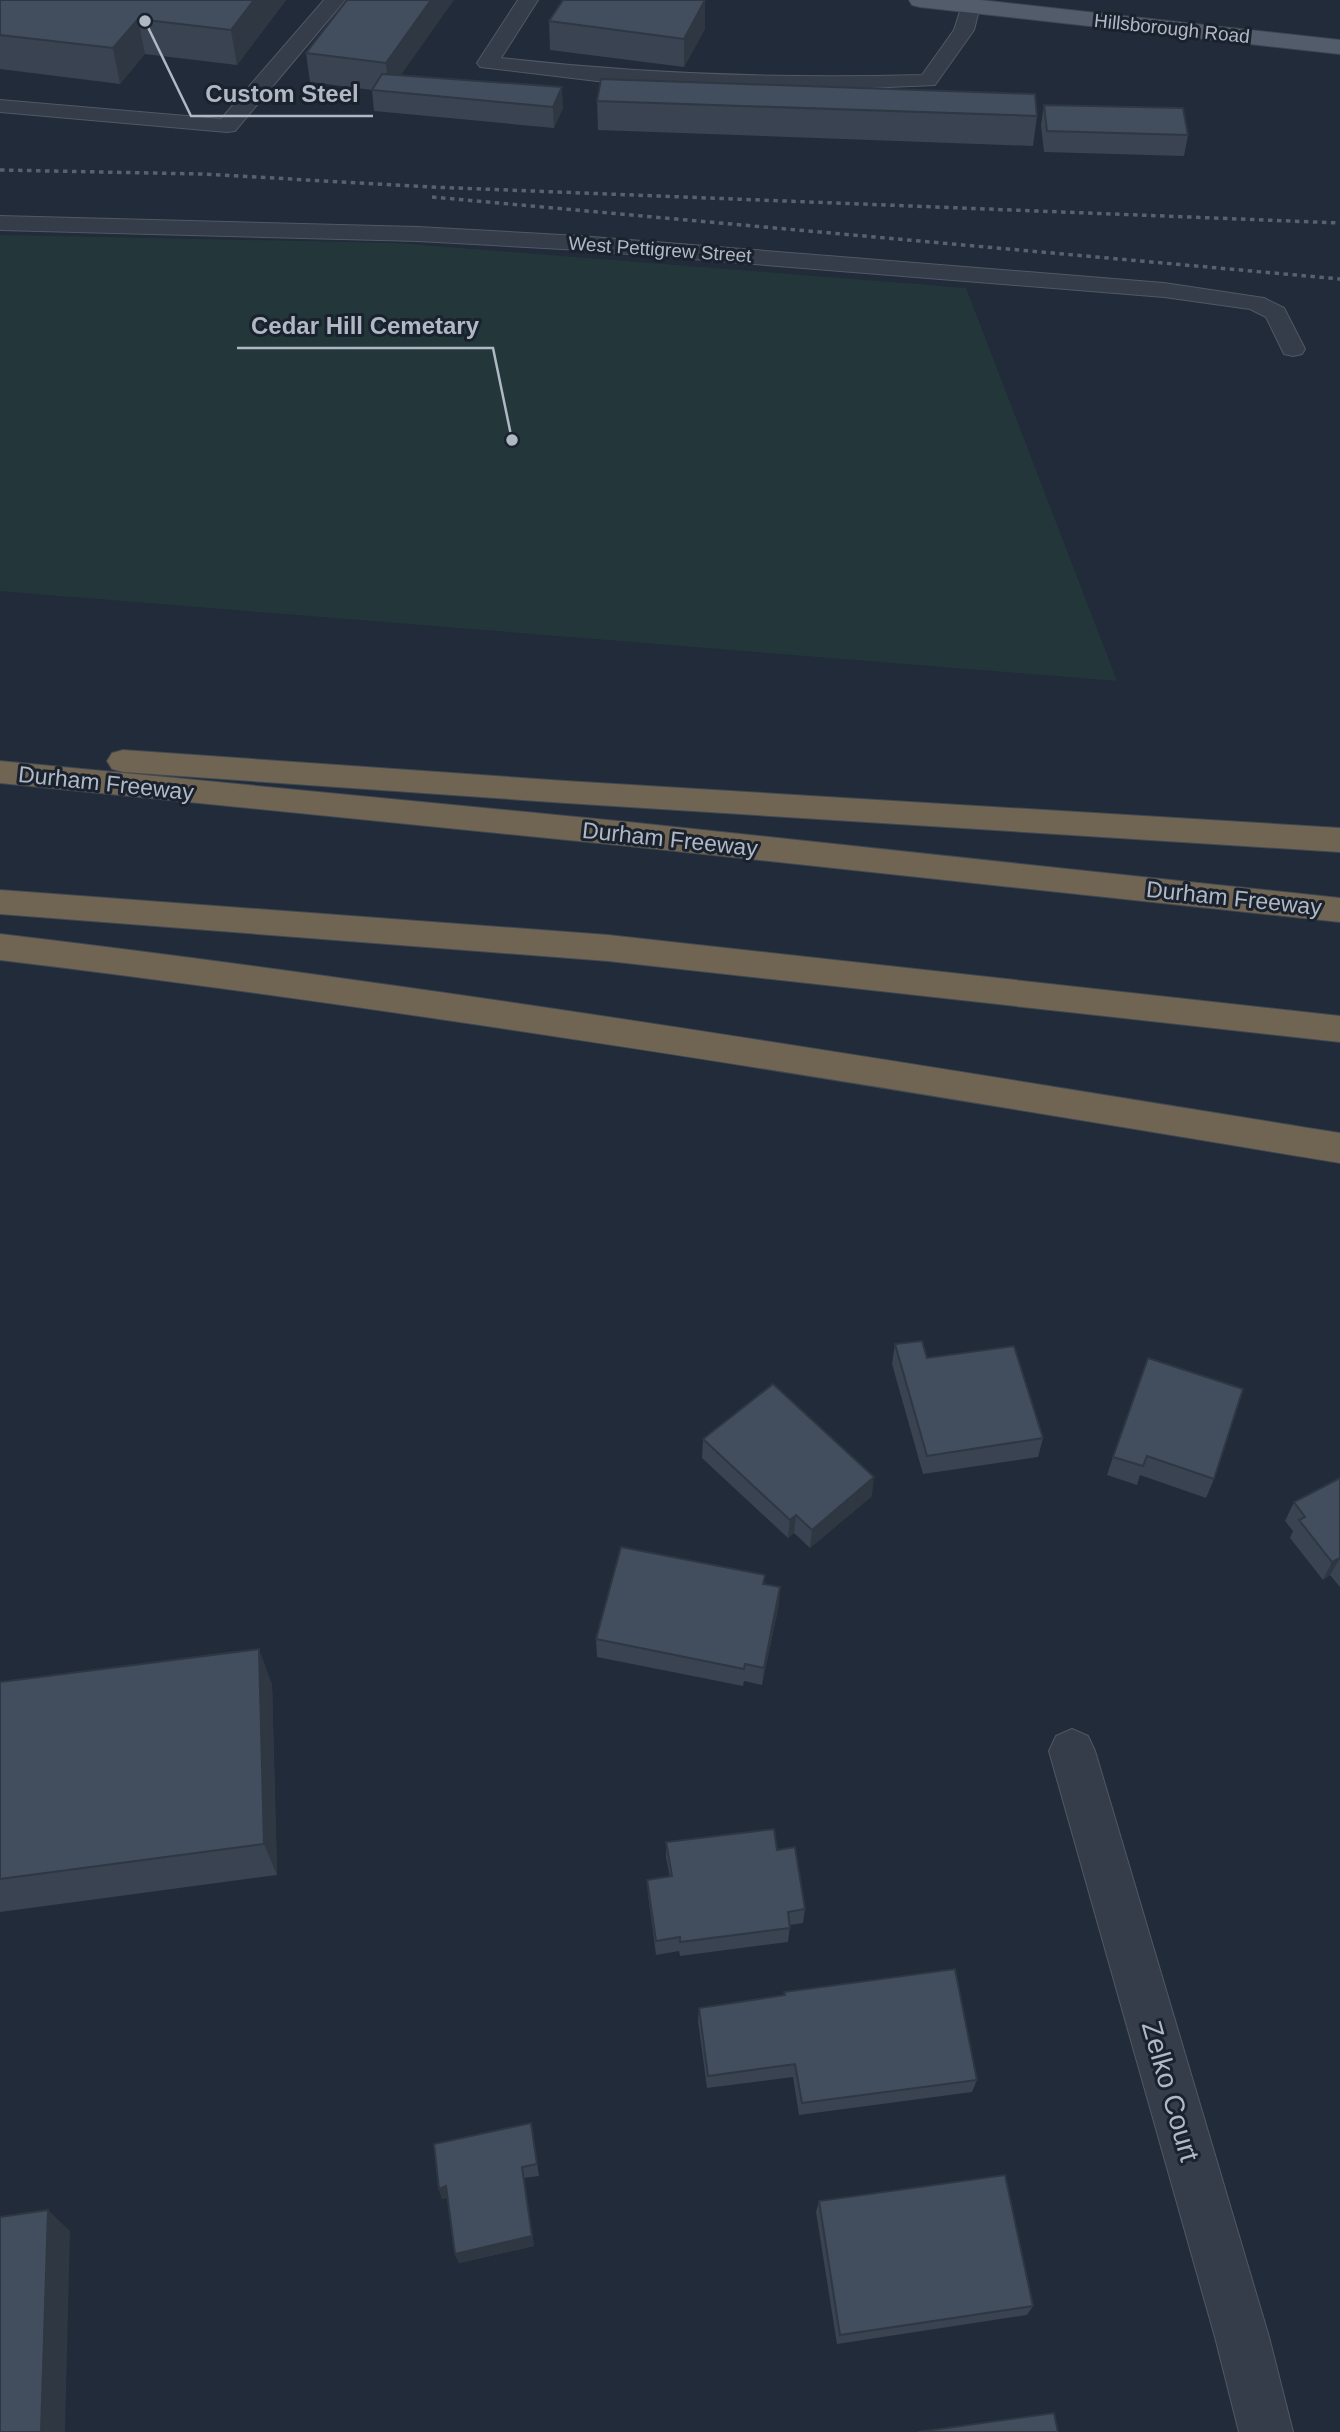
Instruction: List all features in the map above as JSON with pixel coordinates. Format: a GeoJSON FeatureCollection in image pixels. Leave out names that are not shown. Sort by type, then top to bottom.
{"type":"FeatureCollection","features":[{"type":"Feature","properties":{"kind":"highway"},"geometry":{"type":"LineString","coordinates":[[0,755],[135,761],[552,791],[1340,840]]}},
{"type":"Feature","properties":{"kind":"highway","name":"Durham Freeway"},"geometry":{"type":"LineString","coordinates":[[0,772],[628,834],[1340,910]]}},
{"type":"Feature","properties":{"kind":"highway"},"geometry":{"type":"LineString","coordinates":[[0,902],[608,948],[1340,1029]]}},
{"type":"Feature","properties":{"kind":"highway"},"geometry":{"type":"LineString","coordinates":[[0,947],[300,986],[865,1071],[1340,1148]]}},
{"type":"Feature","properties":{"kind":"main road","name":"Hillsborough Road"},"geometry":{"type":"LineString","coordinates":[[920,0],[1340,47]]}},
{"type":"Feature","properties":{"kind":"street","name":"Zelko Court"},"geometry":{"type":"LineString","coordinates":[[1072,1751],[1242,2337],[1266,2432]]}},
{"type":"Feature","properties":{"kind":"lane"},"geometry":{"type":"LineString","coordinates":[[0,106],[227,126],[335,0]]}},
{"type":"Feature","properties":{"kind":"lane"},"geometry":{"type":"LineString","coordinates":[[528,0],[487,63],[587,75],[872,83],[928,81],[964,30],[970,6]]}},
{"type":"Feature","properties":{"kind":"lane","name":"West Pettigrew Street"},"geometry":{"type":"LineString","coordinates":[[0,223],[418,234],[566,242],[1164,290],[1256,303],[1276,313],[1293,349]]}},
{"type":"Feature","properties":{"kind":"green space"},"geometry":{"type":"Polygon","coordinates":[[[0,235],[397,243],[966,288],[1117,681],[0,591],[0,235]]]}},
{"type":"Feature","properties":{"kind":"building"},"geometry":{"type":"Polygon","coordinates":[[[0,0],[254,0],[231,30],[138,19],[113,48],[0,35],[0,0]]]}},
{"type":"Feature","properties":{"kind":"building"},"geometry":{"type":"Polygon","coordinates":[[[347,0],[431,0],[386,63],[306,53],[347,0]]]}},
{"type":"Feature","properties":{"kind":"building"},"geometry":{"type":"Polygon","coordinates":[[[563,0],[705,0],[684,39],[549,21],[563,0]]]}},
{"type":"Feature","properties":{"kind":"building"},"geometry":{"type":"Polygon","coordinates":[[[382,74],[562,87],[553,107],[372,90],[382,74]]]}},
{"type":"Feature","properties":{"kind":"building"},"geometry":{"type":"Polygon","coordinates":[[[601,79],[1035,94],[1037,116],[597,101],[601,79]]]}},
{"type":"Feature","properties":{"kind":"building"},"geometry":{"type":"Polygon","coordinates":[[[1044,105],[1183,108],[1188,135],[1047,131],[1044,105]]]}},
{"type":"Feature","properties":{"kind":"building"},"geometry":{"type":"Polygon","coordinates":[[[922,1341],[927,1358],[1014,1346],[1043,1438],[927,1456],[895,1344],[922,1341]]]}},
{"type":"Feature","properties":{"kind":"building"},"geometry":{"type":"Polygon","coordinates":[[[1148,1358],[1243,1389],[1214,1479],[1147,1456],[1143,1466],[1113,1457],[1148,1358]]]}},
{"type":"Feature","properties":{"kind":"building"},"geometry":{"type":"Polygon","coordinates":[[[773,1384],[874,1477],[812,1530],[796,1515],[790,1520],[703,1439],[773,1384]]]}},
{"type":"Feature","properties":{"kind":"building"},"geometry":{"type":"Polygon","coordinates":[[[1340,1478],[1340,1558],[1332,1562],[1299,1520],[1305,1517],[1294,1502],[1340,1478]]]}},
{"type":"Feature","properties":{"kind":"building"},"geometry":{"type":"Polygon","coordinates":[[[621,1547],[765,1575],[763,1584],[780,1587],[764,1668],[745,1664],[744,1669],[596,1639],[621,1547]]]}},
{"type":"Feature","properties":{"kind":"building"},"geometry":{"type":"Polygon","coordinates":[[[259,1649],[264,1844],[0,1879],[0,1682],[259,1649]]]}},
{"type":"Feature","properties":{"kind":"building"},"geometry":{"type":"Polygon","coordinates":[[[774,1829],[777,1850],[795,1847],[805,1909],[788,1912],[790,1928],[680,1942],[680,1937],[656,1941],[647,1880],[672,1876],[666,1842],[774,1829]]]}},
{"type":"Feature","properties":{"kind":"building"},"geometry":{"type":"Polygon","coordinates":[[[955,1969],[977,2080],[802,2103],[795,2064],[708,2076],[699,2008],[785,1995],[784,1992],[955,1969]]]}},
{"type":"Feature","properties":{"kind":"building"},"geometry":{"type":"Polygon","coordinates":[[[531,2123],[537,2164],[522,2167],[532,2236],[455,2254],[446,2186],[439,2189],[434,2144],[531,2123]]]}},
{"type":"Feature","properties":{"kind":"building"},"geometry":{"type":"Polygon","coordinates":[[[1005,2175],[1033,2306],[840,2335],[819,2201],[1005,2175]]]}},
{"type":"Feature","properties":{"kind":"building"},"geometry":{"type":"Polygon","coordinates":[[[48,2210],[41,2432],[0,2432],[0,2217],[48,2210]]]}},
{"type":"Feature","properties":{"kind":"building"},"geometry":{"type":"Polygon","coordinates":[[[1054,2413],[1058,2432],[918,2432],[1054,2413]]]}},
{"type":"Feature","properties":{"kind":"railway"},"geometry":{"type":"LineString","coordinates":[[0,170],[202,174],[431,187],[1340,223]]}},
{"type":"Feature","properties":{"kind":"railway"},"geometry":{"type":"LineString","coordinates":[[432,197],[1340,279]]}},
{"type":"Feature","properties":{"kind":"place","name":"Custom Steel"},"geometry":{"type":"Point","coordinates":[145,21]}},
{"type":"Feature","properties":{"kind":"place","name":"Cedar Hill Cemetary"},"geometry":{"type":"Point","coordinates":[512,440]}}]}
